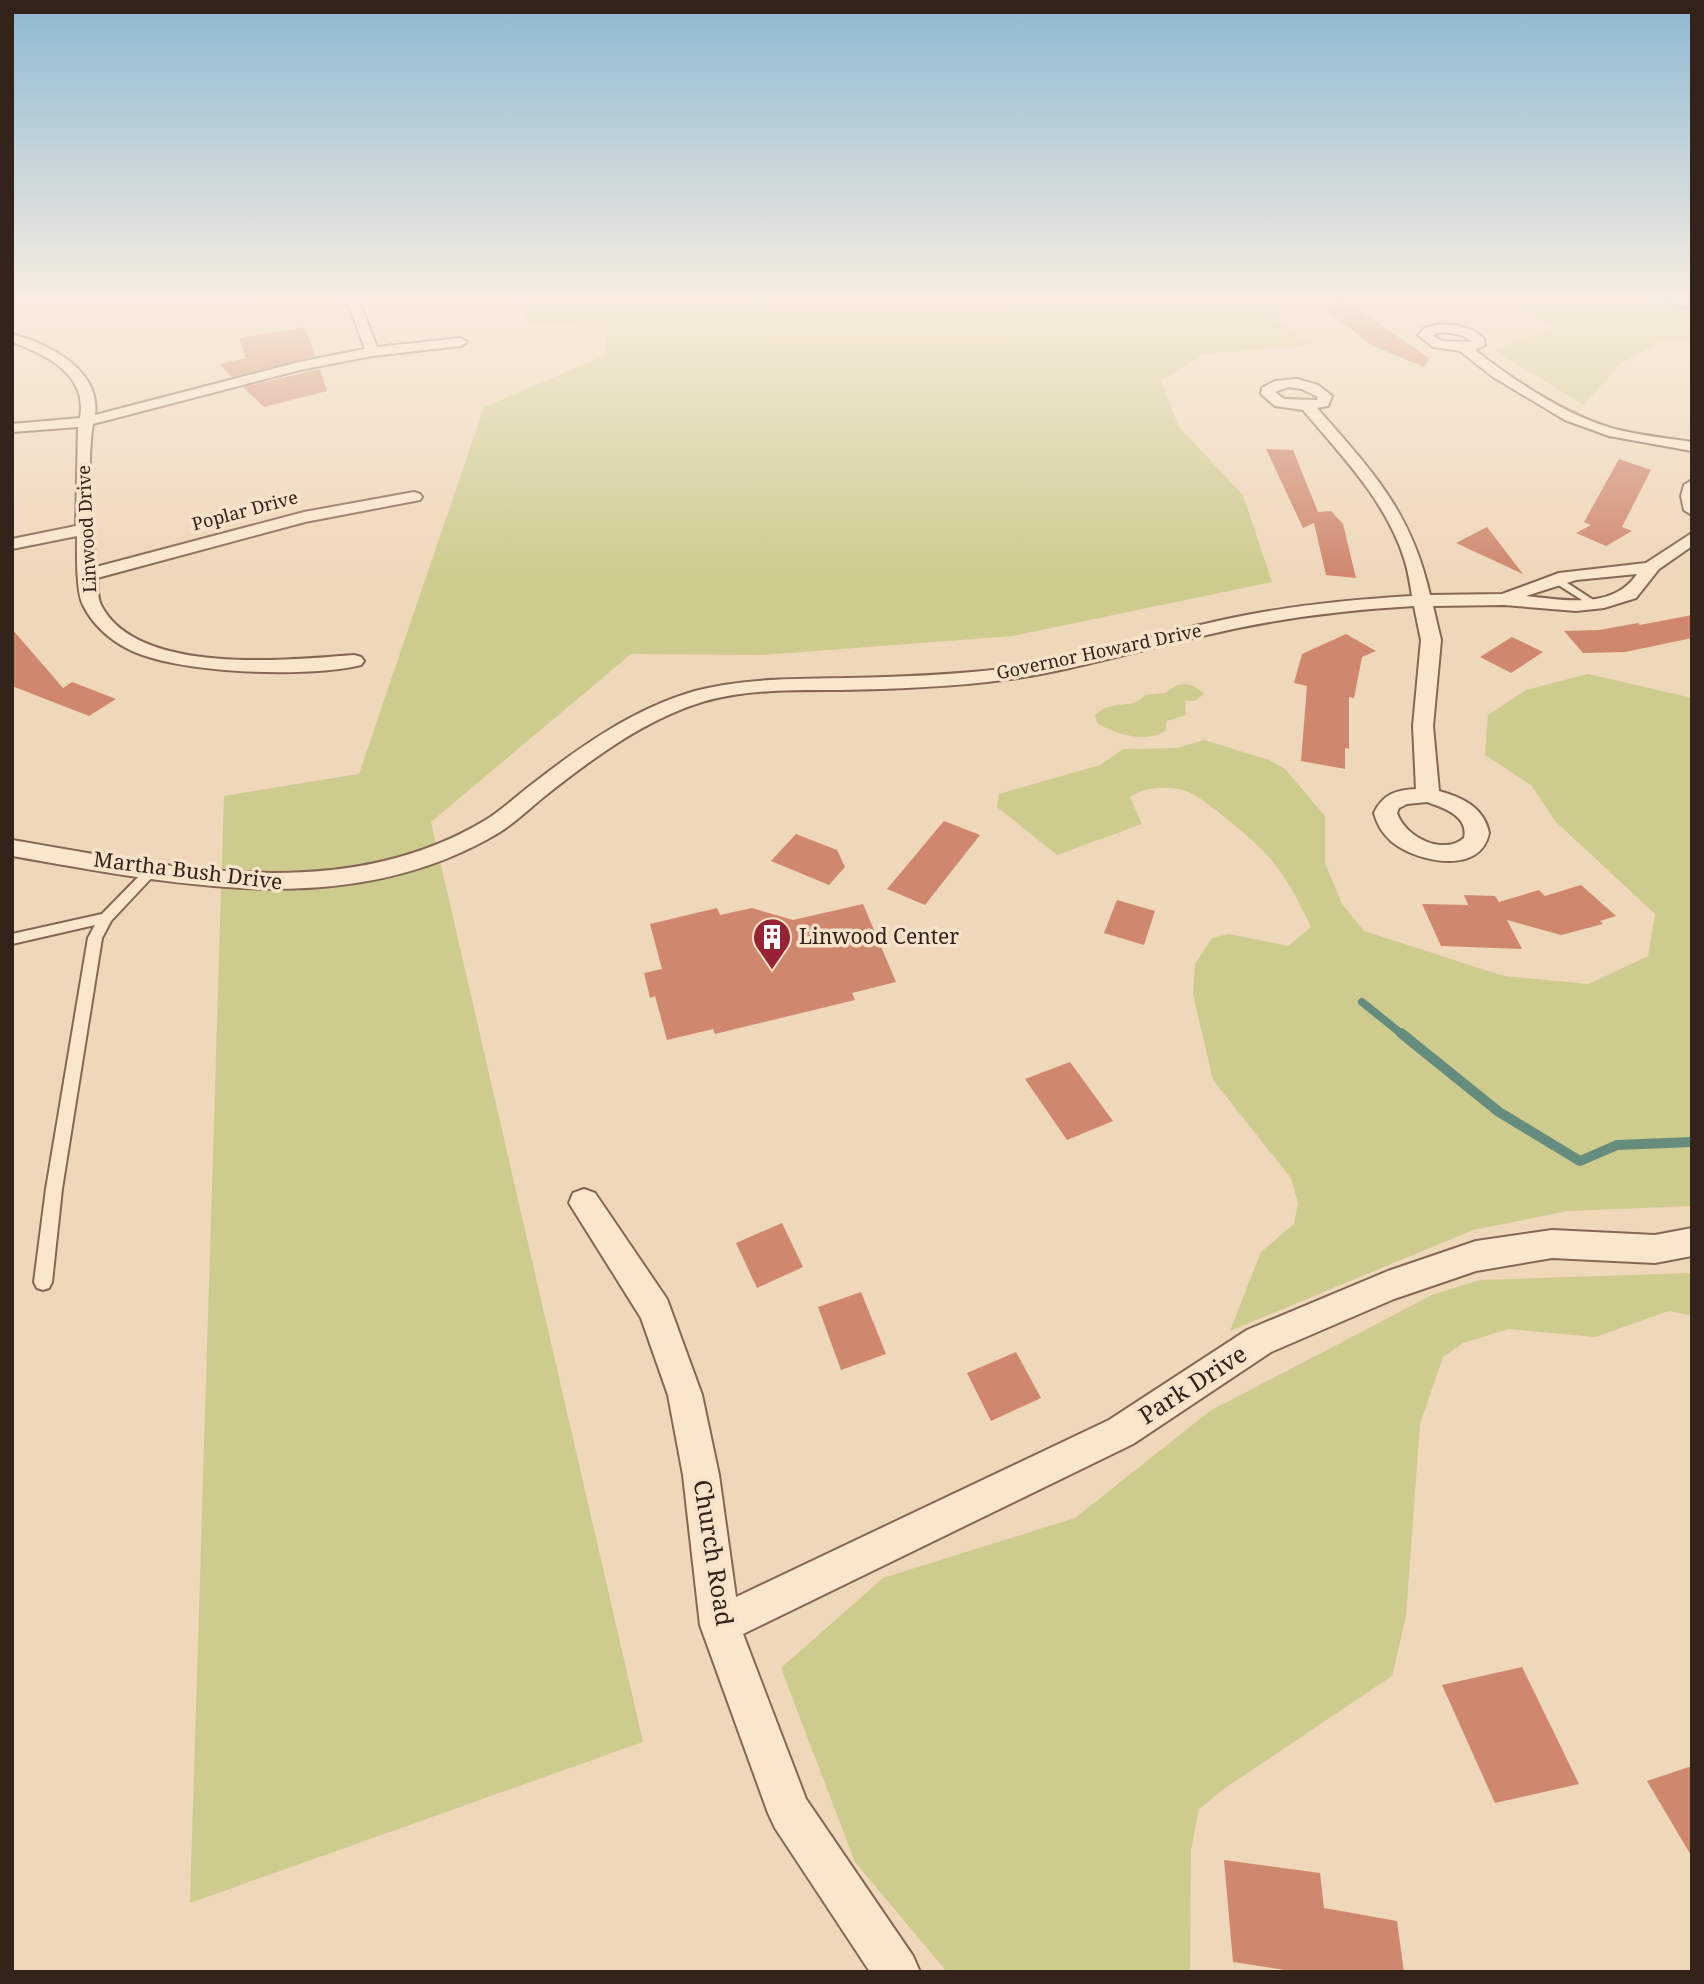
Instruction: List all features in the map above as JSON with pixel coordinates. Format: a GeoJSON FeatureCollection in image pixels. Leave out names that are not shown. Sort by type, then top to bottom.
{"type":"FeatureCollection","features":[{"type":"Feature","properties":{"kind":"street","name":"Linwood Drive"},"geometry":{"type":"LineString","coordinates":[[86,391],[89,405],[84,437],[84,530],[91,603],[103,622],[118,636],[144,648],[177,658],[229,666],[275,667],[354,661]]}},
{"type":"Feature","properties":{"kind":"street"},"geometry":{"type":"LineString","coordinates":[[12,428],[86,422],[203,391]]}},
{"type":"Feature","properties":{"kind":"street"},"geometry":{"type":"LineString","coordinates":[[1526,391],[1570,417],[1609,432],[1692,447]]}},
{"type":"Feature","properties":{"kind":"street"},"geometry":{"type":"LineString","coordinates":[[1307,407],[1371,480],[1389,507],[1413,558],[1431,647],[1423,726],[1428,795]]}},
{"type":"Feature","properties":{"kind":"street","name":"Poplar Drive"},"geometry":{"type":"LineString","coordinates":[[88,575],[304,517],[414,497]]}},
{"type":"Feature","properties":{"kind":"street"},"geometry":{"type":"LineString","coordinates":[[12,544],[84,530]]}},
{"type":"Feature","properties":{"kind":"street","name":"Governor Howard Drive"},"geometry":{"type":"LineString","coordinates":[[1505,600],[1555,579],[1586,572],[1650,568],[1692,538]]}},
{"type":"Feature","properties":{"kind":"street"},"geometry":{"type":"LineString","coordinates":[[1669,555],[1692,565]]}},
{"type":"Feature","properties":{"kind":"street","name":"Governor Howard Drive"},"geometry":{"type":"LineString","coordinates":[[693,698],[731,690],[775,686],[977,677],[1032,670],[1260,617],[1320,608],[1505,600],[1572,607],[1596,605],[1633,593],[1644,583],[1650,568]]}},
{"type":"Feature","properties":{"kind":"street","name":"Martha Bush Drive"},"geometry":{"type":"LineString","coordinates":[[12,848],[152,870],[267,883],[315,883],[369,876],[414,863],[491,828],[627,725],[659,709],[693,698]]}},
{"type":"Feature","properties":{"kind":"street","name":"Church Road"},"geometry":{"type":"LineString","coordinates":[[584,1203],[655,1310],[685,1395],[701,1475],[720,1625],[790,1813],[897,1972]]}},
{"type":"Feature","properties":{"kind":"street","name":"Park Drive"},"geometry":{"type":"LineString","coordinates":[[720,1625],[1121,1432],[1259,1341],[1388,1286],[1476,1256],[1552,1244],[1655,1249],[1692,1242]]}},
{"type":"Feature","properties":{"kind":"lane"},"geometry":{"type":"LineString","coordinates":[[1555,579],[1596,605]]}},
{"type":"Feature","properties":{"kind":"lane"},"geometry":{"type":"LineString","coordinates":[[43,1282],[54,1188],[95,938],[106,918],[152,870]]}},
{"type":"Feature","properties":{"kind":"lane"},"geometry":{"type":"LineString","coordinates":[[12,939],[106,918]]}},
{"type":"Feature","properties":{"kind":"shaded area"},"geometry":{"type":"Polygon","coordinates":[[[523,391],[1165,391],[1179,427],[1243,495],[1272,582],[1013,636],[762,655],[631,654],[431,822],[643,1742],[190,1903],[224,796],[359,774],[484,407],[523,391]]]}},
{"type":"Feature","properties":{"kind":"shaded area"},"geometry":{"type":"Polygon","coordinates":[[[1560,391],[1597,391],[1584,405],[1560,391]]]}},
{"type":"Feature","properties":{"kind":"shaded area"},"geometry":{"type":"Polygon","coordinates":[[[1588,674],[1692,698],[1692,1206],[1568,1211],[1473,1230],[1230,1331],[1261,1252],[1294,1224],[1298,1203],[1291,1178],[1213,1080],[1193,994],[1195,964],[1212,938],[1229,934],[1288,946],[1311,927],[1291,888],[1266,854],[1216,810],[1186,791],[1156,788],[1135,794],[1130,797],[1142,824],[1057,855],[997,807],[999,794],[1100,765],[1123,749],[1177,748],[1204,740],[1269,760],[1285,769],[1325,816],[1325,863],[1342,904],[1364,931],[1504,976],[1589,984],[1648,956],[1655,914],[1555,821],[1531,785],[1485,755],[1488,715],[1526,690],[1588,674]]]}},
{"type":"Feature","properties":{"kind":"shaded area"},"geometry":{"type":"Polygon","coordinates":[[[1177,685],[1194,686],[1204,694],[1195,701],[1185,701],[1186,715],[1167,721],[1165,731],[1157,735],[1131,736],[1097,723],[1095,716],[1101,710],[1134,703],[1145,695],[1165,693],[1177,685]]]}},
{"type":"Feature","properties":{"kind":"shaded area"},"geometry":{"type":"Polygon","coordinates":[[[1692,1273],[1692,1316],[1669,1311],[1595,1337],[1509,1329],[1463,1343],[1443,1357],[1420,1424],[1406,1616],[1392,1676],[1225,1788],[1199,1809],[1191,1850],[1190,1972],[947,1972],[855,1862],[781,1668],[883,1578],[1075,1518],[1210,1411],[1432,1295],[1480,1280],[1692,1273]]]}},
{"type":"Feature","properties":{"kind":"building"},"geometry":{"type":"Polygon","coordinates":[[[247,391],[327,391],[264,407],[247,391]]]}},
{"type":"Feature","properties":{"kind":"building"},"geometry":{"type":"Polygon","coordinates":[[[1266,449],[1293,450],[1318,512],[1331,511],[1343,524],[1356,578],[1326,575],[1314,523],[1303,528],[1266,449]]]}},
{"type":"Feature","properties":{"kind":"building"},"geometry":{"type":"Polygon","coordinates":[[[1619,459],[1651,470],[1622,527],[1632,531],[1606,546],[1576,533],[1591,525],[1584,522],[1619,459]]]}},
{"type":"Feature","properties":{"kind":"building"},"geometry":{"type":"Polygon","coordinates":[[[1487,527],[1523,574],[1456,543],[1487,527]]]}},
{"type":"Feature","properties":{"kind":"building"},"geometry":{"type":"Polygon","coordinates":[[[1692,615],[1692,638],[1625,652],[1583,653],[1564,631],[1599,630],[1638,623],[1640,625],[1692,615]]]}},
{"type":"Feature","properties":{"kind":"building"},"geometry":{"type":"Polygon","coordinates":[[[12,629],[63,688],[72,682],[116,699],[89,716],[12,686],[12,629]]]}},
{"type":"Feature","properties":{"kind":"building"},"geometry":{"type":"Polygon","coordinates":[[[1346,634],[1376,651],[1362,657],[1354,698],[1349,697],[1349,749],[1345,748],[1345,769],[1301,761],[1307,686],[1294,683],[1302,654],[1346,634]]]}},
{"type":"Feature","properties":{"kind":"building"},"geometry":{"type":"Polygon","coordinates":[[[1512,637],[1543,652],[1511,673],[1480,657],[1512,637]]]}},
{"type":"Feature","properties":{"kind":"building"},"geometry":{"type":"Polygon","coordinates":[[[944,821],[980,835],[925,905],[887,889],[944,821]]]}},
{"type":"Feature","properties":{"kind":"building"},"geometry":{"type":"Polygon","coordinates":[[[796,834],[837,850],[845,867],[829,885],[771,861],[796,834]]]}},
{"type":"Feature","properties":{"kind":"building"},"geometry":{"type":"Polygon","coordinates":[[[1581,885],[1616,916],[1600,921],[1603,924],[1561,935],[1507,920],[1522,949],[1441,946],[1422,904],[1468,905],[1464,895],[1495,896],[1499,902],[1539,890],[1545,896],[1581,885]]]}},
{"type":"Feature","properties":{"kind":"building"},"geometry":{"type":"Polygon","coordinates":[[[1117,900],[1155,911],[1144,945],[1104,933],[1117,900]]]}},
{"type":"Feature","properties":{"kind":"building","name":"Linwood Center"},"geometry":{"type":"Polygon","coordinates":[[[863,904],[896,982],[852,993],[855,1000],[715,1034],[713,1029],[667,1040],[655,996],[650,998],[644,973],[662,969],[650,924],[717,908],[720,915],[752,908],[793,920],[863,904]]]}},
{"type":"Feature","properties":{"kind":"building"},"geometry":{"type":"Polygon","coordinates":[[[1070,1062],[1113,1121],[1067,1140],[1025,1079],[1070,1062]]]}},
{"type":"Feature","properties":{"kind":"building"},"geometry":{"type":"Polygon","coordinates":[[[782,1223],[803,1267],[757,1288],[736,1243],[782,1223]]]}},
{"type":"Feature","properties":{"kind":"building"},"geometry":{"type":"Polygon","coordinates":[[[861,1292],[886,1354],[841,1370],[818,1307],[861,1292]]]}},
{"type":"Feature","properties":{"kind":"building"},"geometry":{"type":"Polygon","coordinates":[[[1016,1352],[1041,1398],[991,1421],[967,1373],[1016,1352]]]}},
{"type":"Feature","properties":{"kind":"building"},"geometry":{"type":"Polygon","coordinates":[[[1522,1667],[1579,1784],[1495,1803],[1442,1685],[1522,1667]]]}},
{"type":"Feature","properties":{"kind":"building"},"geometry":{"type":"Polygon","coordinates":[[[1692,1766],[1692,1857],[1647,1781],[1692,1766]]]}},
{"type":"Feature","properties":{"kind":"building"},"geometry":{"type":"Polygon","coordinates":[[[1224,1860],[1320,1873],[1324,1908],[1397,1921],[1404,1972],[1298,1972],[1233,1962],[1224,1860]]]}},
{"type":"Feature","properties":{"kind":"waterway"},"geometry":{"type":"LineString","coordinates":[[1362,1002],[1403,1035]]}},
{"type":"Feature","properties":{"kind":"waterway"},"geometry":{"type":"LineString","coordinates":[[1401,1033],[1499,1112],[1580,1161],[1617,1145],[1692,1142]]}},
{"type":"Feature","properties":{"kind":"place","name":"Linwood Center"},"geometry":{"type":"Point","coordinates":[772,971]}}]}
